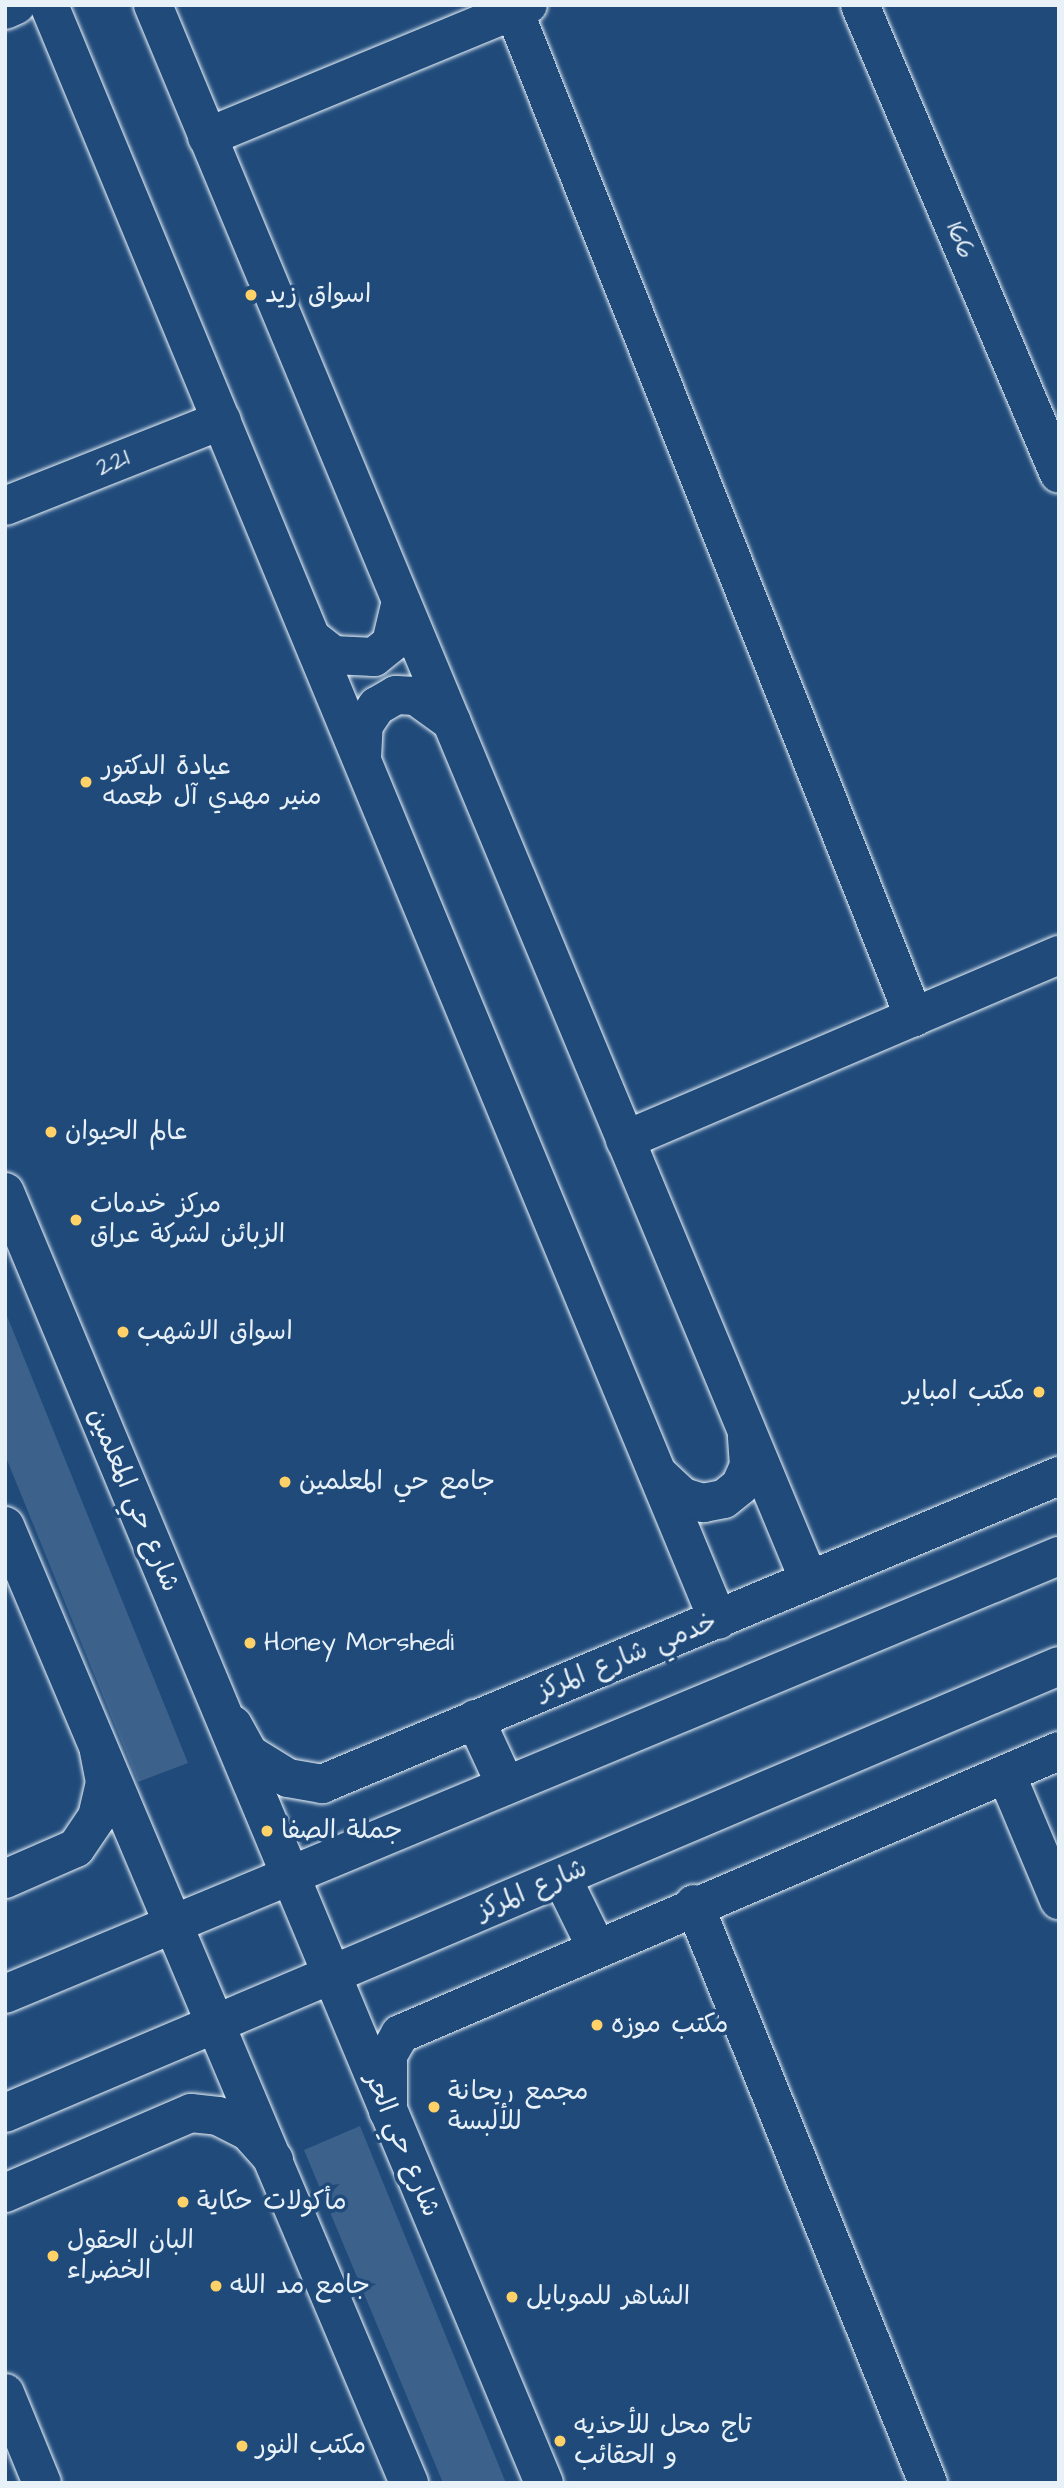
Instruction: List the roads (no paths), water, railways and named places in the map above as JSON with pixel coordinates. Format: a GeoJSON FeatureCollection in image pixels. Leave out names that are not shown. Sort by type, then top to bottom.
{"type":"FeatureCollection","features":[{"type":"Feature","properties":{"kind":"street"},"geometry":{"type":"LineString","coordinates":[[5,10],[16,5]]}},
{"type":"Feature","properties":{"kind":"street"},"geometry":{"type":"LineString","coordinates":[[50,5],[718,1620]]}},
{"type":"Feature","properties":{"kind":"street"},"geometry":{"type":"LineString","coordinates":[[153,5],[809,1580]]}},
{"type":"Feature","properties":{"kind":"street","name":"166"},"geometry":{"type":"LineString","coordinates":[[860,5],[1059,474]]}},
{"type":"Feature","properties":{"kind":"street"},"geometry":{"type":"LineString","coordinates":[[207,137],[521,8],[914,1017]]}},
{"type":"Feature","properties":{"kind":"street","name":"221"},"geometry":{"type":"LineString","coordinates":[[5,506],[222,420]]}},
{"type":"Feature","properties":{"kind":"street"},"geometry":{"type":"LineString","coordinates":[[314,640],[333,655],[374,657],[391,643],[401,601]]}},
{"type":"Feature","properties":{"kind":"street"},"geometry":{"type":"LineString","coordinates":[[362,758],[364,725],[377,706],[396,695],[416,696],[452,722]]}},
{"type":"Feature","properties":{"kind":"street"},"geometry":{"type":"LineString","coordinates":[[625,1140],[1059,956]]}},
{"type":"Feature","properties":{"kind":"street","name":"شارع حي المعلمين"},"geometry":{"type":"LineString","coordinates":[[5,1192],[220,1703],[260,1807]]}},
{"type":"Feature","properties":{"kind":"street"},"geometry":{"type":"LineString","coordinates":[[658,1474],[683,1497],[703,1503],[724,1499],[740,1486],[749,1466],[746,1429]]}},
{"type":"Feature","properties":{"kind":"street","name":"خدمي شارع المركز"},"geometry":{"type":"LineString","coordinates":[[220,1703],[249,1754],[288,1777],[322,1784],[1059,1476]]}},
{"type":"Feature","properties":{"kind":"street"},"geometry":{"type":"LineString","coordinates":[[5,1526],[220,2024],[409,2483]]}},
{"type":"Feature","properties":{"kind":"street"},"geometry":{"type":"LineString","coordinates":[[5,1994],[289,1873],[1059,1556]]}},
{"type":"Feature","properties":{"kind":"street","name":"شارع المركز"},"geometry":{"type":"LineString","coordinates":[[5,2113],[1059,1666]]}},
{"type":"Feature","properties":{"kind":"street"},"geometry":{"type":"LineString","coordinates":[[475,1719],[505,1784]]}},
{"type":"Feature","properties":{"kind":"street"},"geometry":{"type":"LineString","coordinates":[[5,1879],[76,1848],[97,1817],[105,1782],[97,1737]]}},
{"type":"Feature","properties":{"kind":"street"},"geometry":{"type":"LineString","coordinates":[[388,2113],[383,2094],[388,2055],[401,2034],[694,1904],[1059,1751]]}},
{"type":"Feature","properties":{"kind":"street"},"geometry":{"type":"LineString","coordinates":[[1006,1774],[1059,1900]]}},
{"type":"Feature","properties":{"kind":"street","name":"شارع حي الحر"},"geometry":{"type":"LineString","coordinates":[[260,1807],[544,2483]]}},
{"type":"Feature","properties":{"kind":"street"},"geometry":{"type":"LineString","coordinates":[[562,1878],[596,1947]]}},
{"type":"Feature","properties":{"kind":"street"},"geometry":{"type":"LineString","coordinates":[[694,1904],[928,2483]]}},
{"type":"Feature","properties":{"kind":"street"},"geometry":{"type":"LineString","coordinates":[[5,2193],[191,2113],[218,2116],[248,2131],[276,2162]]}},
{"type":"Feature","properties":{"kind":"street"},"geometry":{"type":"LineString","coordinates":[[5,2393],[42,2483]]}},
{"type":"Feature","properties":{"kind":"place","name":"اسواق زيد"},"geometry":{"type":"Point","coordinates":[251,295]}},
{"type":"Feature","properties":{"kind":"place","name":"عيادة الدكتور منير مهدي آل طعمه"},"geometry":{"type":"Point","coordinates":[86,782]}},
{"type":"Feature","properties":{"kind":"place","name":"عالم الحيوان"},"geometry":{"type":"Point","coordinates":[51,1132]}},
{"type":"Feature","properties":{"kind":"place","name":"مركز خدمات الزبائن لشركة عراق"},"geometry":{"type":"Point","coordinates":[76,1220]}},
{"type":"Feature","properties":{"kind":"place","name":"اسواق الاشهب"},"geometry":{"type":"Point","coordinates":[123,1332]}},
{"type":"Feature","properties":{"kind":"place","name":"مكتب امباير"},"geometry":{"type":"Point","coordinates":[1039,1392]}},
{"type":"Feature","properties":{"kind":"place","name":"جامع حي المعلمين"},"geometry":{"type":"Point","coordinates":[285,1482]}},
{"type":"Feature","properties":{"kind":"place","name":"Honey Morshedi"},"geometry":{"type":"Point","coordinates":[250,1643]}},
{"type":"Feature","properties":{"kind":"place","name":"جملة الصفا"},"geometry":{"type":"Point","coordinates":[267,1831]}},
{"type":"Feature","properties":{"kind":"place","name":"مكتب موزه"},"geometry":{"type":"Point","coordinates":[597,2025]}},
{"type":"Feature","properties":{"kind":"place","name":"مجمع ريحانة للألبسة"},"geometry":{"type":"Point","coordinates":[434,2107]}},
{"type":"Feature","properties":{"kind":"place","name":"مأكولات حكاية"},"geometry":{"type":"Point","coordinates":[183,2202]}},
{"type":"Feature","properties":{"kind":"place","name":"البان الحقول الخضراء"},"geometry":{"type":"Point","coordinates":[53,2256]}},
{"type":"Feature","properties":{"kind":"place","name":"جامع مد الله"},"geometry":{"type":"Point","coordinates":[216,2286]}},
{"type":"Feature","properties":{"kind":"place","name":"الشاهر للموبايل"},"geometry":{"type":"Point","coordinates":[512,2297]}},
{"type":"Feature","properties":{"kind":"place","name":"تاج محل للأحذيه و الحقائب"},"geometry":{"type":"Point","coordinates":[560,2441]}},
{"type":"Feature","properties":{"kind":"place","name":"مكتب النور"},"geometry":{"type":"Point","coordinates":[242,2446]}}]}
